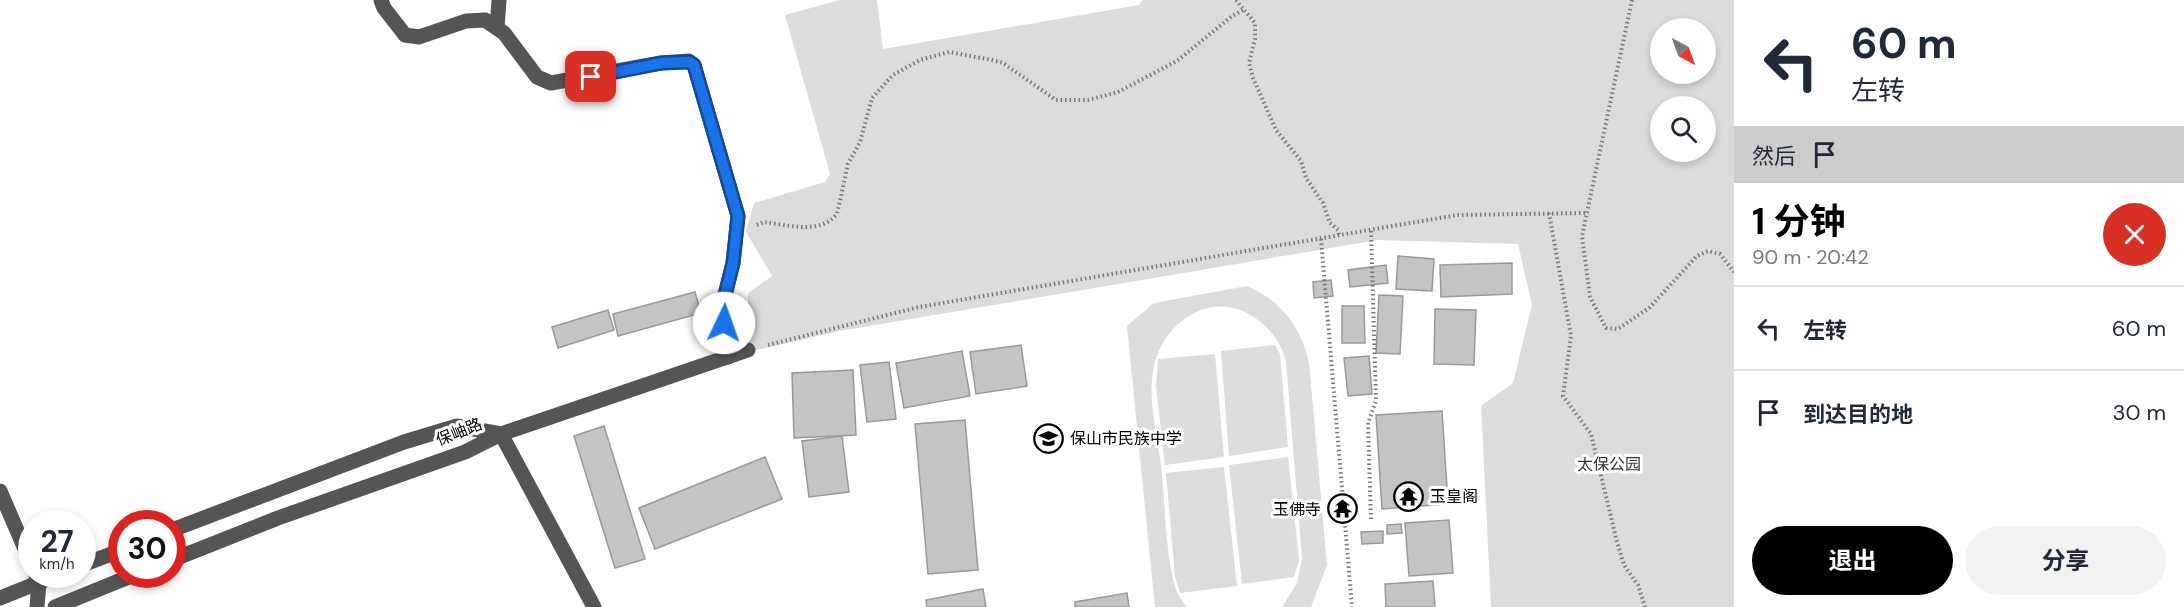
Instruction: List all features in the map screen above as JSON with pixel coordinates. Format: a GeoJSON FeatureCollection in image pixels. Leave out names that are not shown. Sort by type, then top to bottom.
{"type":"FeatureCollection","features":[{"type":"Feature","properties":{"kind":"street"},"geometry":{"type":"LineString","coordinates":[[381,0],[384,8],[405,35],[419,37],[466,21],[485,20],[497,28],[525,58],[537,77],[551,83],[661,63],[689,62],[694,65],[738,216],[733,263],[725,295],[724,323],[729,357]]}},
{"type":"Feature","properties":{"kind":"street"},"geometry":{"type":"LineString","coordinates":[[497,28],[499,0]]}},
{"type":"Feature","properties":{"kind":"street"},"geometry":{"type":"LineString","coordinates":[[594,607],[501,434],[748,350]]}},
{"type":"Feature","properties":{"kind":"street","name":"保岫路"},"geometry":{"type":"LineString","coordinates":[[186,525],[393,446],[457,426],[501,434]]}},
{"type":"Feature","properties":{"kind":"street","name":"保岫路"},"geometry":{"type":"LineString","coordinates":[[186,554],[278,518],[465,452],[501,434]]}},
{"type":"Feature","properties":{"kind":"street"},"geometry":{"type":"LineString","coordinates":[[0,491],[18,533]]}},
{"type":"Feature","properties":{"kind":"street"},"geometry":{"type":"LineString","coordinates":[[55,607],[108,585]]}},
{"type":"Feature","properties":{"kind":"street"},"geometry":{"type":"LineString","coordinates":[[0,598],[19,588]]}},
{"type":"Feature","properties":{"kind":"street"},"geometry":{"type":"LineString","coordinates":[[37,588],[37,607]]}},
{"type":"Feature","properties":{"kind":"path"},"geometry":{"type":"LineString","coordinates":[[1236,0],[1255,23],[1255,39],[1249,63],[1253,78],[1276,130],[1301,161],[1306,178],[1323,203],[1330,223],[1338,230],[1339,235]]}},
{"type":"Feature","properties":{"kind":"path"},"geometry":{"type":"LineString","coordinates":[[1632,0],[1585,213],[1582,236],[1585,273],[1590,297],[1606,328],[1618,329],[1649,308],[1697,256],[1708,251],[1720,254],[1734,272]]}},
{"type":"Feature","properties":{"kind":"path"},"geometry":{"type":"LineString","coordinates":[[736,235],[764,222],[812,227],[824,226],[834,219],[848,164],[860,142],[872,98],[893,75],[920,60],[949,52],[992,60],[1003,63],[1056,100],[1088,100],[1118,92],[1178,61],[1232,16],[1243,10]]}},
{"type":"Feature","properties":{"kind":"path"},"geometry":{"type":"LineString","coordinates":[[1549,213],[1571,336],[1563,396],[1591,434],[1624,566],[1638,585],[1645,607]]}},
{"type":"Feature","properties":{"kind":"path"},"geometry":{"type":"LineString","coordinates":[[748,350],[919,307],[1457,215],[1585,213]]}},
{"type":"Feature","properties":{"kind":"path"},"geometry":{"type":"LineString","coordinates":[[1371,230],[1376,401],[1368,423],[1371,519]]}},
{"type":"Feature","properties":{"kind":"path"},"geometry":{"type":"LineString","coordinates":[[1321,238],[1352,607]]}},
{"type":"Feature","properties":{"kind":"green space","name":"太保公园"},"geometry":{"type":"Polygon","coordinates":[[[840,0],[877,0],[883,49],[1139,5],[1143,0],[1734,0],[1734,607],[1491,607],[1481,406],[1513,383],[1532,305],[1518,244],[1378,240],[840,331],[748,352],[748,293],[772,276],[746,232],[754,203],[825,182],[830,174],[785,15],[840,0]]]}},
{"type":"Feature","properties":{"kind":"green space"},"geometry":{"type":"Polygon","coordinates":[[[1247,286],[1270,299],[1287,316],[1300,337],[1309,362],[1327,565],[1311,607],[1282,607],[1297,583],[1302,558],[1286,361],[1280,345],[1258,320],[1243,311],[1228,307],[1213,307],[1199,311],[1175,327],[1158,352],[1154,366],[1152,402],[1161,465],[1168,551],[1175,586],[1187,607],[1155,607],[1127,326],[1154,303],[1247,286]]]}},
{"type":"Feature","properties":{"kind":"green space"},"geometry":{"type":"Polygon","coordinates":[[[1275,345],[1280,354],[1288,447],[1229,456],[1221,351],[1275,345]]]}},
{"type":"Feature","properties":{"kind":"green space"},"geometry":{"type":"Polygon","coordinates":[[[1215,354],[1224,457],[1165,465],[1156,386],[1158,359],[1215,354]]]}},
{"type":"Feature","properties":{"kind":"green space"},"geometry":{"type":"Polygon","coordinates":[[[1288,457],[1299,560],[1294,577],[1242,584],[1229,465],[1288,457]]]}},
{"type":"Feature","properties":{"kind":"green space"},"geometry":{"type":"Polygon","coordinates":[[[1224,467],[1237,586],[1180,593],[1175,577],[1166,473],[1224,467]]]}},
{"type":"Feature","properties":{"kind":"building"},"geometry":{"type":"Polygon","coordinates":[[[1398,256],[1434,259],[1432,291],[1396,289],[1398,256]]]}},
{"type":"Feature","properties":{"kind":"building"},"geometry":{"type":"Polygon","coordinates":[[[1512,263],[1512,294],[1441,297],[1440,265],[1512,263]]]}},
{"type":"Feature","properties":{"kind":"building"},"geometry":{"type":"Polygon","coordinates":[[[1386,265],[1388,283],[1350,287],[1348,270],[1386,265]]]}},
{"type":"Feature","properties":{"kind":"building"},"geometry":{"type":"Polygon","coordinates":[[[1331,280],[1333,296],[1314,298],[1313,282],[1331,280]]]}},
{"type":"Feature","properties":{"kind":"building"},"geometry":{"type":"Polygon","coordinates":[[[695,292],[701,313],[618,336],[613,314],[695,292]]]}},
{"type":"Feature","properties":{"kind":"building"},"geometry":{"type":"Polygon","coordinates":[[[1379,295],[1403,296],[1400,354],[1376,353],[1379,295]]]}},
{"type":"Feature","properties":{"kind":"building"},"geometry":{"type":"Polygon","coordinates":[[[1342,306],[1364,306],[1365,343],[1342,343],[1342,306]]]}},
{"type":"Feature","properties":{"kind":"building"},"geometry":{"type":"Polygon","coordinates":[[[1435,309],[1476,310],[1474,365],[1434,364],[1435,309]]]}},
{"type":"Feature","properties":{"kind":"building"},"geometry":{"type":"Polygon","coordinates":[[[608,310],[614,330],[558,348],[552,327],[608,310]]]}},
{"type":"Feature","properties":{"kind":"building"},"geometry":{"type":"Polygon","coordinates":[[[1021,345],[1027,386],[976,394],[970,352],[1021,345]]]}},
{"type":"Feature","properties":{"kind":"building"},"geometry":{"type":"Polygon","coordinates":[[[962,351],[970,396],[904,408],[896,363],[962,351]]]}},
{"type":"Feature","properties":{"kind":"building"},"geometry":{"type":"Polygon","coordinates":[[[1369,356],[1372,394],[1348,396],[1344,358],[1369,356]]]}},
{"type":"Feature","properties":{"kind":"building"},"geometry":{"type":"Polygon","coordinates":[[[889,362],[896,419],[867,422],[860,365],[889,362]]]}},
{"type":"Feature","properties":{"kind":"building"},"geometry":{"type":"Polygon","coordinates":[[[853,370],[856,435],[794,438],[792,373],[853,370]]]}},
{"type":"Feature","properties":{"kind":"building","name":"玉皇阁"},"geometry":{"type":"Polygon","coordinates":[[[1442,411],[1448,504],[1382,509],[1376,415],[1442,411]]]}},
{"type":"Feature","properties":{"kind":"building"},"geometry":{"type":"Polygon","coordinates":[[[965,420],[978,570],[928,574],[915,424],[965,420]]]}},
{"type":"Feature","properties":{"kind":"building"},"geometry":{"type":"Polygon","coordinates":[[[604,426],[645,559],[615,568],[574,436],[604,426]]]}},
{"type":"Feature","properties":{"kind":"building"},"geometry":{"type":"Polygon","coordinates":[[[842,436],[849,492],[809,497],[802,441],[842,436]]]}},
{"type":"Feature","properties":{"kind":"building"},"geometry":{"type":"Polygon","coordinates":[[[765,457],[782,499],[655,549],[639,508],[765,457]]]}},
{"type":"Feature","properties":{"kind":"building"},"geometry":{"type":"Polygon","coordinates":[[[1449,520],[1453,573],[1409,576],[1405,523],[1449,520]]]}},
{"type":"Feature","properties":{"kind":"building"},"geometry":{"type":"Polygon","coordinates":[[[1401,524],[1402,533],[1387,534],[1387,525],[1401,524]]]}},
{"type":"Feature","properties":{"kind":"building"},"geometry":{"type":"Polygon","coordinates":[[[1383,531],[1383,543],[1362,544],[1361,532],[1383,531]]]}},
{"type":"Feature","properties":{"kind":"building"},"geometry":{"type":"Polygon","coordinates":[[[1433,581],[1435,607],[1386,607],[1385,584],[1433,581]]]}},
{"type":"Feature","properties":{"kind":"building"},"geometry":{"type":"Polygon","coordinates":[[[983,589],[986,607],[927,607],[926,600],[983,589]]]}},
{"type":"Feature","properties":{"kind":"building"},"geometry":{"type":"Polygon","coordinates":[[[1127,593],[1129,607],[1075,607],[1075,602],[1127,593]]]}},
{"type":"Feature","properties":{"kind":"place","name":"保山市民族中学"},"geometry":{"type":"Point","coordinates":[1049,438]}},
{"type":"Feature","properties":{"kind":"place","name":"玉皇阁"},"geometry":{"type":"Point","coordinates":[1409,496]}},
{"type":"Feature","properties":{"kind":"place","name":"玉佛寺"},"geometry":{"type":"Point","coordinates":[1342,509]}},
{"type":"Feature","properties":{"kind":"route"},"geometry":{"type":"LineString","coordinates":[[591,77],[661,63],[689,62],[694,65],[738,216],[733,263],[725,295],[724,323]]}}]}
